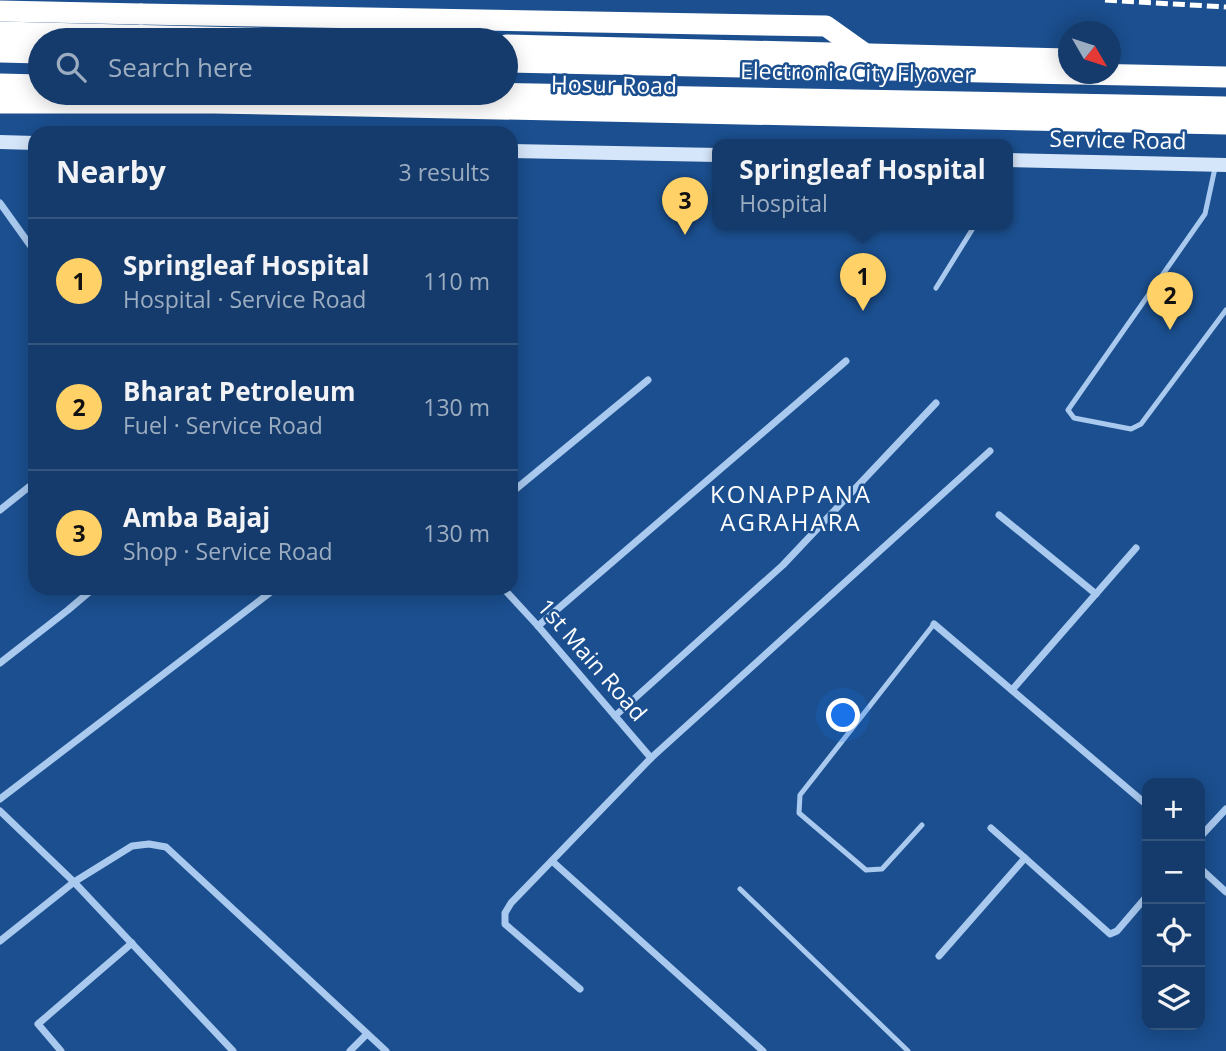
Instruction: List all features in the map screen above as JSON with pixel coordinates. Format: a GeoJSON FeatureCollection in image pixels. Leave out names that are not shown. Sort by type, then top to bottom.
{"type":"FeatureCollection","features":[{"type":"Feature","properties":{"kind":"highway"},"geometry":{"type":"LineString","coordinates":[[0,11],[826,26],[888,70]]}},
{"type":"Feature","properties":{"kind":"highway"},"geometry":{"type":"LineString","coordinates":[[0,32],[28,33]]}},
{"type":"Feature","properties":{"kind":"highway","name":"Hosur Road"},"geometry":{"type":"LineString","coordinates":[[518,45],[1058,59]]}},
{"type":"Feature","properties":{"kind":"highway"},"geometry":{"type":"LineString","coordinates":[[0,52],[28,53]]}},
{"type":"Feature","properties":{"kind":"highway"},"geometry":{"type":"LineString","coordinates":[[1121,60],[1226,63]]}},
{"type":"Feature","properties":{"kind":"highway","name":"Electronic City Flyover"},"geometry":{"type":"LineString","coordinates":[[518,62],[1226,77]]}},
{"type":"Feature","properties":{"kind":"highway"},"geometry":{"type":"LineString","coordinates":[[0,84],[28,85]]}},
{"type":"Feature","properties":{"kind":"highway","name":"Electronic City Flyover"},"geometry":{"type":"LineString","coordinates":[[518,94],[1226,107]]}},
{"type":"Feature","properties":{"kind":"highway","name":"Hosur Road"},"geometry":{"type":"LineString","coordinates":[[0,103],[28,103]]}},
{"type":"Feature","properties":{"kind":"highway","name":"Hosur Road"},"geometry":{"type":"LineString","coordinates":[[323,105],[1226,124]]}},
{"type":"Feature","properties":{"kind":"street"},"geometry":{"type":"LineString","coordinates":[[0,142],[28,143]]}},
{"type":"Feature","properties":{"kind":"street"},"geometry":{"type":"LineString","coordinates":[[518,151],[712,155]]}},
{"type":"Feature","properties":{"kind":"street","name":"Service Road"},"geometry":{"type":"LineString","coordinates":[[1013,160],[1221,165]]}},
{"type":"Feature","properties":{"kind":"street"},"geometry":{"type":"LineString","coordinates":[[0,203],[28,242]]}},
{"type":"Feature","properties":{"kind":"street"},"geometry":{"type":"LineString","coordinates":[[538,626],[846,361]]}},
{"type":"Feature","properties":{"kind":"street"},"geometry":{"type":"LineString","coordinates":[[518,487],[648,380]]}},
{"type":"Feature","properties":{"kind":"street"},"geometry":{"type":"LineString","coordinates":[[615,716],[783,565],[936,403]]}},
{"type":"Feature","properties":{"kind":"street"},"geometry":{"type":"LineString","coordinates":[[580,989],[505,924],[505,913],[511,903],[651,758],[990,451]]}},
{"type":"Feature","properties":{"kind":"street"},"geometry":{"type":"LineString","coordinates":[[0,510],[28,488]]}},
{"type":"Feature","properties":{"kind":"street"},"geometry":{"type":"LineString","coordinates":[[999,515],[1096,594]]}},
{"type":"Feature","properties":{"kind":"street"},"geometry":{"type":"LineString","coordinates":[[1012,690],[1136,548]]}},
{"type":"Feature","properties":{"kind":"street"},"geometry":{"type":"LineString","coordinates":[[0,663],[86,595]]}},
{"type":"Feature","properties":{"kind":"street"},"geometry":{"type":"LineString","coordinates":[[0,799],[267,595]]}},
{"type":"Feature","properties":{"kind":"street","name":"1st Main Road"},"geometry":{"type":"LineString","coordinates":[[509,595],[651,758]]}},
{"type":"Feature","properties":{"kind":"street"},"geometry":{"type":"LineString","coordinates":[[934,624],[1142,801]]}},
{"type":"Feature","properties":{"kind":"street"},"geometry":{"type":"LineString","coordinates":[[1205,832],[1226,809]]}},
{"type":"Feature","properties":{"kind":"street"},"geometry":{"type":"LineString","coordinates":[[0,811],[74,882],[233,1051]]}},
{"type":"Feature","properties":{"kind":"street"},"geometry":{"type":"LineString","coordinates":[[992,828],[1110,934],[1117,931],[1142,902]]}},
{"type":"Feature","properties":{"kind":"street"},"geometry":{"type":"LineString","coordinates":[[0,941],[74,882],[132,846],[149,844],[166,847],[386,1051]]}},
{"type":"Feature","properties":{"kind":"street"},"geometry":{"type":"LineString","coordinates":[[939,956],[1025,858]]}},
{"type":"Feature","properties":{"kind":"street"},"geometry":{"type":"LineString","coordinates":[[552,861],[763,1051]]}},
{"type":"Feature","properties":{"kind":"street"},"geometry":{"type":"LineString","coordinates":[[1205,872],[1226,892]]}},
{"type":"Feature","properties":{"kind":"street"},"geometry":{"type":"LineString","coordinates":[[61,1051],[38,1024],[132,943]]}},
{"type":"Feature","properties":{"kind":"street"},"geometry":{"type":"LineString","coordinates":[[350,1051],[367,1034]]}},
{"type":"Feature","properties":{"kind":"lane"},"geometry":{"type":"LineString","coordinates":[[1221,165],[1205,214],[1068,410],[1074,418],[1131,429],[1141,425],[1226,310]]}},
{"type":"Feature","properties":{"kind":"lane"},"geometry":{"type":"LineString","coordinates":[[936,288],[972,230]]}},
{"type":"Feature","properties":{"kind":"lane"},"geometry":{"type":"LineString","coordinates":[[922,825],[882,869],[866,870],[799,813],[800,795],[934,624]]}},
{"type":"Feature","properties":{"kind":"lane"},"geometry":{"type":"LineString","coordinates":[[740,890],[908,1051]]}},
{"type":"Feature","properties":{"kind":"railway"},"geometry":{"type":"LineString","coordinates":[[1105,0],[1226,7]]}},
{"type":"Feature","properties":{"kind":"place","name":"Amba Bajaj"},"geometry":{"type":"Point","coordinates":[685,235]}},
{"type":"Feature","properties":{"kind":"place","name":"Springleaf Hospital"},"geometry":{"type":"Point","coordinates":[863,311]}},
{"type":"Feature","properties":{"kind":"place","name":"Bharat Petroleum"},"geometry":{"type":"Point","coordinates":[1170,330]}},
{"type":"Feature","properties":{"kind":"district","name":"KONAPPANA AGRAHARA"},"geometry":{"type":"Point","coordinates":[791,509]}}]}
